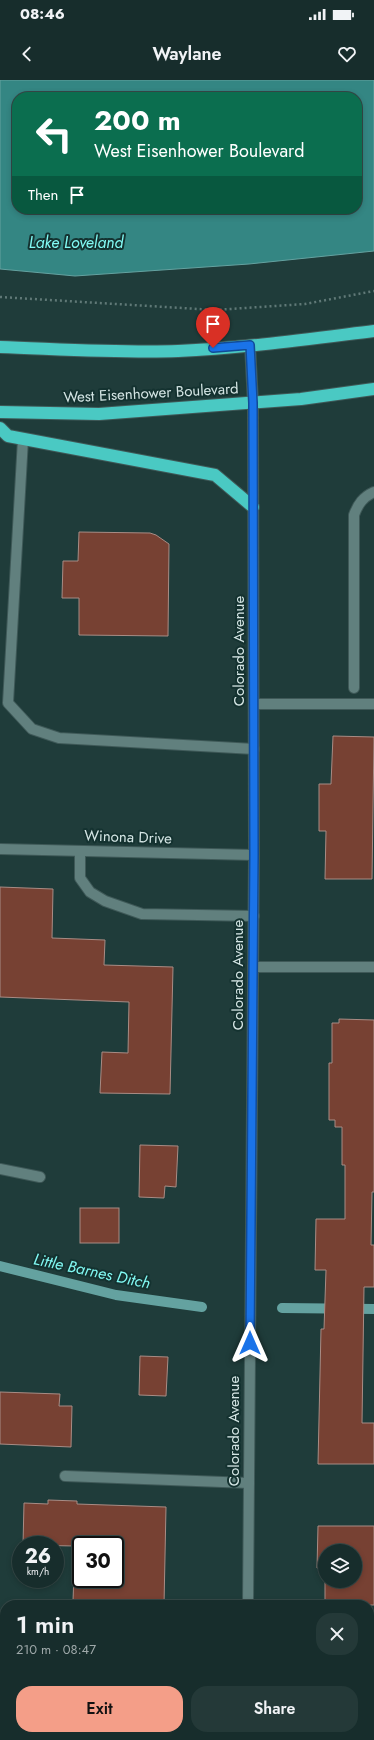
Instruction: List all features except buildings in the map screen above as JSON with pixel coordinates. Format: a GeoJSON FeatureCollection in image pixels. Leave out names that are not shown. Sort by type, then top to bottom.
{"type":"FeatureCollection","features":[{"type":"Feature","properties":{"kind":"highway"},"geometry":{"type":"LineString","coordinates":[[0,347],[71,350],[178,351],[250,345],[374,331]]}},
{"type":"Feature","properties":{"kind":"highway","name":"West Eisenhower Boulevard"},"geometry":{"type":"LineString","coordinates":[[0,412],[99,414],[300,399],[374,388]]}},
{"type":"Feature","properties":{"kind":"highway"},"geometry":{"type":"LineString","coordinates":[[0,428],[8,436],[215,475],[253,507]]}},
{"type":"Feature","properties":{"kind":"street","name":"Colorado Avenue"},"geometry":{"type":"LineString","coordinates":[[248,1600],[254,916],[253,403],[250,345]]}},
{"type":"Feature","properties":{"kind":"street"},"geometry":{"type":"LineString","coordinates":[[23,439],[8,703],[32,729],[59,738],[254,749]]}},
{"type":"Feature","properties":{"kind":"street"},"geometry":{"type":"LineString","coordinates":[[354,688],[354,515],[359,503],[368,494],[374,492]]}},
{"type":"Feature","properties":{"kind":"street"},"geometry":{"type":"LineString","coordinates":[[254,704],[374,704]]}},
{"type":"Feature","properties":{"kind":"street","name":"Winona Drive"},"geometry":{"type":"LineString","coordinates":[[0,849],[254,855]]}},
{"type":"Feature","properties":{"kind":"street"},"geometry":{"type":"LineString","coordinates":[[80,851],[80,878],[90,892],[105,901],[142,914],[254,916]]}},
{"type":"Feature","properties":{"kind":"street"},"geometry":{"type":"LineString","coordinates":[[253,967],[374,967]]}},
{"type":"Feature","properties":{"kind":"street"},"geometry":{"type":"LineString","coordinates":[[0,1169],[40,1178]]}},
{"type":"Feature","properties":{"kind":"street"},"geometry":{"type":"LineString","coordinates":[[65,1476],[249,1483]]}},
{"type":"Feature","properties":{"kind":"path"},"geometry":{"type":"LineString","coordinates":[[0,297],[214,310],[305,304],[374,291]]}},
{"type":"Feature","properties":{"kind":"water","name":"Lake Loveland"},"geometry":{"type":"Polygon","coordinates":[[[0,80],[374,80],[374,251],[249,264],[75,276],[0,269],[0,80]]]}},
{"type":"Feature","properties":{"kind":"waterway","name":"Little Barnes Ditch"},"geometry":{"type":"LineString","coordinates":[[0,1266],[116,1295],[202,1307]]}},
{"type":"Feature","properties":{"kind":"waterway","name":"Little Barnes Ditch"},"geometry":{"type":"LineString","coordinates":[[282,1308],[374,1309]]}},
{"type":"Feature","properties":{"kind":"route"},"geometry":{"type":"LineString","coordinates":[[213,348],[250,345],[253,403],[254,855],[250,1343]]}}]}
